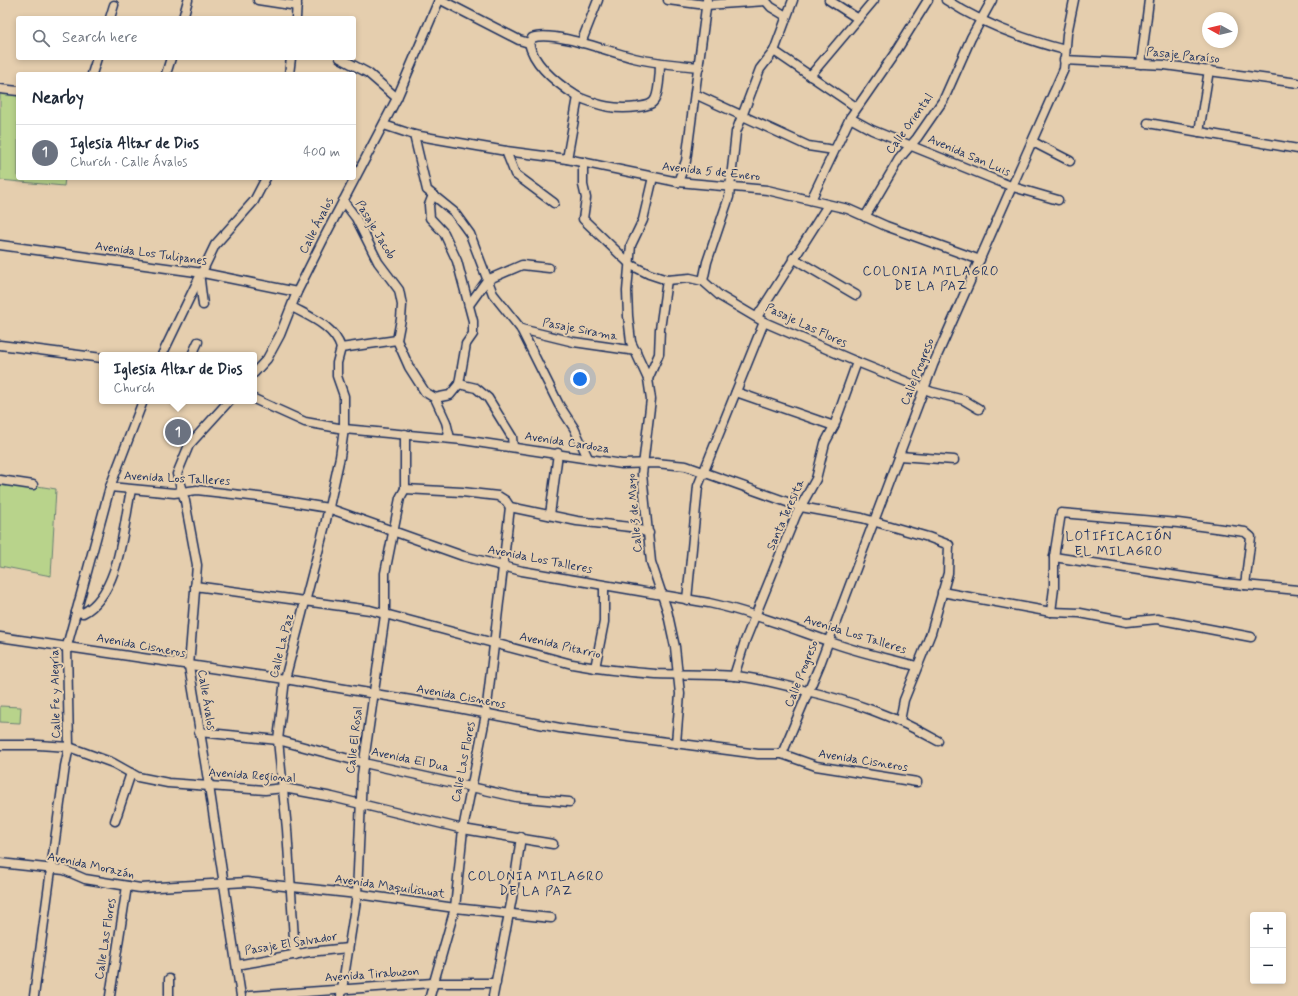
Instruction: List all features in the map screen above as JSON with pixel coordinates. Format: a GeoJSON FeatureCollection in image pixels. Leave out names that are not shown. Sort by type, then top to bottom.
{"type":"FeatureCollection","features":[{"type":"Feature","properties":{"kind":"street"},"geometry":{"type":"LineString","coordinates":[[184,16],[188,0]]}},
{"type":"Feature","properties":{"kind":"street"},"geometry":{"type":"LineString","coordinates":[[258,0],[297,3],[296,16]]}},
{"type":"Feature","properties":{"kind":"street"},"geometry":{"type":"LineString","coordinates":[[440,0],[519,40],[529,43]]}},
{"type":"Feature","properties":{"kind":"street","name":"Calle Ávalos"},"geometry":{"type":"LineString","coordinates":[[356,177],[384,125],[440,0]]}},
{"type":"Feature","properties":{"kind":"street"},"geometry":{"type":"LineString","coordinates":[[581,43],[598,0]]}},
{"type":"Feature","properties":{"kind":"street"},"geometry":{"type":"LineString","coordinates":[[668,0],[706,3],[765,0],[771,7],[786,16]]}},
{"type":"Feature","properties":{"kind":"street"},"geometry":{"type":"LineString","coordinates":[[583,162],[583,185],[586,198],[583,219],[629,264],[649,274],[667,280],[690,278],[703,281],[707,262],[729,197],[736,132],[760,69],[774,51],[793,0]]}},
{"type":"Feature","properties":{"kind":"street"},"geometry":{"type":"LineString","coordinates":[[829,0],[857,18]]}},
{"type":"Feature","properties":{"kind":"street"},"geometry":{"type":"LineString","coordinates":[[810,76],[857,18],[874,0]]}},
{"type":"Feature","properties":{"kind":"street"},"geometry":{"type":"LineString","coordinates":[[811,200],[856,107],[895,53],[928,0]]}},
{"type":"Feature","properties":{"kind":"street"},"geometry":{"type":"LineString","coordinates":[[946,0],[968,15],[1027,40],[1065,50]]}},
{"type":"Feature","properties":{"kind":"street","name":"Calle Oriental"},"geometry":{"type":"LineString","coordinates":[[865,217],[899,159],[944,99],[971,38],[982,21],[992,0]]}},
{"type":"Feature","properties":{"kind":"street","name":"Calle Progreso"},"geometry":{"type":"LineString","coordinates":[[782,754],[829,642],[924,388],[956,312],[1013,187],[1064,69],[1065,50],[1074,0]]}},
{"type":"Feature","properties":{"kind":"street"},"geometry":{"type":"LineString","coordinates":[[1141,64],[1149,0]]}},
{"type":"Feature","properties":{"kind":"street"},"geometry":{"type":"LineString","coordinates":[[678,182],[686,161],[706,3]]}},
{"type":"Feature","properties":{"kind":"street"},"geometry":{"type":"LineString","coordinates":[[111,16],[114,4]]}},
{"type":"Feature","properties":{"kind":"street"},"geometry":{"type":"LineString","coordinates":[[529,43],[532,38],[539,35],[581,43],[634,58],[660,63],[699,67]]}},
{"type":"Feature","properties":{"kind":"street"},"geometry":{"type":"LineString","coordinates":[[529,43],[535,60],[566,89],[578,97],[613,108],[621,109],[648,105],[654,102],[660,63]]}},
{"type":"Feature","properties":{"kind":"street"},"geometry":{"type":"LineString","coordinates":[[774,51],[856,107]]}},
{"type":"Feature","properties":{"kind":"street"},"geometry":{"type":"LineString","coordinates":[[93,72],[96,60]]}},
{"type":"Feature","properties":{"kind":"street"},"geometry":{"type":"LineString","coordinates":[[167,72],[170,60]]}},
{"type":"Feature","properties":{"kind":"street"},"geometry":{"type":"LineString","coordinates":[[289,72],[292,60]]}},
{"type":"Feature","properties":{"kind":"street"},"geometry":{"type":"LineString","coordinates":[[344,60],[368,73],[396,98]]}},
{"type":"Feature","properties":{"kind":"street","name":"Pasaje Paraíso"},"geometry":{"type":"LineString","coordinates":[[1064,60],[1141,64],[1209,70],[1298,83]]}},
{"type":"Feature","properties":{"kind":"street"},"geometry":{"type":"LineString","coordinates":[[1199,132],[1209,70]]}},
{"type":"Feature","properties":{"kind":"street"},"geometry":{"type":"LineString","coordinates":[[0,89],[16,91]]}},
{"type":"Feature","properties":{"kind":"street"},"geometry":{"type":"LineString","coordinates":[[695,94],[808,146],[834,150]]}},
{"type":"Feature","properties":{"kind":"street"},"geometry":{"type":"LineString","coordinates":[[568,159],[578,97]]}},
{"type":"Feature","properties":{"kind":"street","name":"Avenida San Luis"},"geometry":{"type":"LineString","coordinates":[[850,118],[872,130],[1013,187],[1058,200]]}},
{"type":"Feature","properties":{"kind":"street"},"geometry":{"type":"LineString","coordinates":[[1148,123],[1298,149]]}},
{"type":"Feature","properties":{"kind":"street","name":"Avenida 5 de Enero"},"geometry":{"type":"LineString","coordinates":[[384,125],[414,135],[506,151],[568,159],[678,182],[767,190],[848,209],[865,217],[980,260]]}},
{"type":"Feature","properties":{"kind":"street"},"geometry":{"type":"LineString","coordinates":[[414,135],[427,190],[454,212],[470,234],[493,294],[521,329],[560,405],[574,428],[588,458]]}},
{"type":"Feature","properties":{"kind":"street"},"geometry":{"type":"LineString","coordinates":[[1032,142],[1070,161]]}},
{"type":"Feature","properties":{"kind":"street"},"geometry":{"type":"LineString","coordinates":[[506,151],[515,174],[554,204]]}},
{"type":"Feature","properties":{"kind":"street","name":"Calle 3 de Mayo"},"geometry":{"type":"LineString","coordinates":[[653,177],[643,220],[631,245],[628,316],[631,342],[648,379],[651,399],[642,474],[651,562],[667,610],[675,648],[680,694],[676,743]]}},
{"type":"Feature","properties":{"kind":"street"},"geometry":{"type":"LineString","coordinates":[[163,352],[215,245],[254,201],[265,180]]}},
{"type":"Feature","properties":{"kind":"street","name":"Calle Ávalos"},"geometry":{"type":"LineString","coordinates":[[257,370],[267,359],[280,335],[298,292],[354,180]]}},
{"type":"Feature","properties":{"kind":"street"},"geometry":{"type":"LineString","coordinates":[[433,195],[429,206],[430,218],[437,224],[451,245],[473,321],[473,334],[466,344],[459,384],[450,395],[435,398]]}},
{"type":"Feature","properties":{"kind":"street","name":"Pasaje Jacob"},"geometry":{"type":"LineString","coordinates":[[343,201],[356,218],[378,262],[399,290],[402,305],[397,340]]}},
{"type":"Feature","properties":{"kind":"street"},"geometry":{"type":"LineString","coordinates":[[756,317],[793,258],[815,228],[828,205]]}},
{"type":"Feature","properties":{"kind":"street","name":"Avenida Los Tulipanes"},"geometry":{"type":"LineString","coordinates":[[0,245],[298,292]]}},
{"type":"Feature","properties":{"kind":"street"},"geometry":{"type":"LineString","coordinates":[[793,258],[856,295]]}},
{"type":"Feature","properties":{"kind":"street"},"geometry":{"type":"LineString","coordinates":[[469,305],[487,280],[522,266],[550,268]]}},
{"type":"Feature","properties":{"kind":"street"},"geometry":{"type":"LineString","coordinates":[[201,276],[203,305]]}},
{"type":"Feature","properties":{"kind":"street"},"geometry":{"type":"LineString","coordinates":[[648,379],[660,354],[660,328],[667,280]]}},
{"type":"Feature","properties":{"kind":"street","name":"Pasaje Las Flores"},"geometry":{"type":"LineString","coordinates":[[703,281],[720,296],[764,322],[857,362],[924,388],[964,400],[979,409]]}},
{"type":"Feature","properties":{"kind":"street"},"geometry":{"type":"LineString","coordinates":[[292,307],[326,327],[338,339],[343,347],[397,340],[408,367],[425,392],[435,398],[446,422],[450,438]]}},
{"type":"Feature","properties":{"kind":"street"},"geometry":{"type":"LineString","coordinates":[[687,600],[698,486],[764,322]]}},
{"type":"Feature","properties":{"kind":"street","name":"Pasaje Sirama"},"geometry":{"type":"LineString","coordinates":[[521,329],[568,341],[636,351]]}},
{"type":"Feature","properties":{"kind":"street"},"geometry":{"type":"LineString","coordinates":[[193,352],[198,342]]}},
{"type":"Feature","properties":{"kind":"street"},"geometry":{"type":"LineString","coordinates":[[0,345],[99,358]]}},
{"type":"Feature","properties":{"kind":"street","name":"Calle La Paz"},"geometry":{"type":"LineString","coordinates":[[295,955],[284,788],[278,740],[285,679],[306,601],[328,508],[344,429],[344,396],[337,376],[337,363],[343,347]]}},
{"type":"Feature","properties":{"kind":"street","name":"Santa Teresita"},"geometry":{"type":"LineString","coordinates":[[734,676],[756,616],[801,507],[816,479],[825,443],[834,426],[857,362]]}},
{"type":"Feature","properties":{"kind":"street"},"geometry":{"type":"LineString","coordinates":[[459,384],[476,388],[488,398],[512,437],[513,446]]}},
{"type":"Feature","properties":{"kind":"street"},"geometry":{"type":"LineString","coordinates":[[736,392],[834,426]]}},
{"type":"Feature","properties":{"kind":"street","name":"Avenida Cardoza"},"geometry":{"type":"LineString","coordinates":[[257,400],[305,422],[344,429],[450,438],[513,446],[622,464],[644,463],[686,466],[801,507],[835,512],[928,537],[950,545],[948,573],[942,592]]}},
{"type":"Feature","properties":{"kind":"street","name":"Calle Fe y Alegría"},"geometry":{"type":"LineString","coordinates":[[34,996],[65,766],[69,747],[67,646],[110,487],[142,404]]}},
{"type":"Feature","properties":{"kind":"street","name":"Calle Ávalos"},"geometry":{"type":"LineString","coordinates":[[226,404],[189,446],[177,474],[198,565],[189,666],[225,883],[241,996]]}},
{"type":"Feature","properties":{"kind":"street"},"geometry":{"type":"LineString","coordinates":[[405,434],[405,489],[462,492],[498,496],[506,501],[510,507],[622,526],[649,533]]}},
{"type":"Feature","properties":{"kind":"street"},"geometry":{"type":"LineString","coordinates":[[550,515],[558,453]]}},
{"type":"Feature","properties":{"kind":"street"},"geometry":{"type":"LineString","coordinates":[[899,456],[954,460]]}},
{"type":"Feature","properties":{"kind":"street"},"geometry":{"type":"LineString","coordinates":[[0,480],[34,485]]}},
{"type":"Feature","properties":{"kind":"street","name":"Avenida Los Talleres"},"geometry":{"type":"LineString","coordinates":[[110,487],[174,493],[204,491],[328,508],[392,529],[463,556],[522,571],[738,610],[790,626],[829,642],[916,666]]}},
{"type":"Feature","properties":{"kind":"street","name":"Calle El Rosal"},"geometry":{"type":"LineString","coordinates":[[341,993],[357,894],[364,763],[385,615],[386,573],[392,529],[400,498],[405,489]]}},
{"type":"Feature","properties":{"kind":"street"},"geometry":{"type":"LineString","coordinates":[[76,612],[83,614],[93,608],[109,585],[120,551],[131,490]]}},
{"type":"Feature","properties":{"kind":"street","name":"Calle Las Flores"},"geometry":{"type":"LineString","coordinates":[[430,996],[455,908],[463,829],[486,714],[510,507]]}},
{"type":"Feature","properties":{"kind":"street"},"geometry":{"type":"LineString","coordinates":[[1051,612],[1054,588],[1054,558],[1061,513],[1178,523],[1245,532],[1251,537],[1245,585]]}},
{"type":"Feature","properties":{"kind":"street"},"geometry":{"type":"LineString","coordinates":[[1054,558],[1245,585],[1298,590]]}},
{"type":"Feature","properties":{"kind":"street","name":"Avenida Pitarrio"},"geometry":{"type":"LineString","coordinates":[[195,586],[370,610],[495,642],[572,664],[595,668],[678,675],[734,676],[759,679],[877,710],[938,741]]}},
{"type":"Feature","properties":{"kind":"street"},"geometry":{"type":"LineString","coordinates":[[595,668],[604,622],[604,586]]}},
{"type":"Feature","properties":{"kind":"street"},"geometry":{"type":"LineString","coordinates":[[900,721],[904,700],[916,666],[931,633],[942,592],[1051,612],[1080,613],[1127,622],[1157,619],[1251,637]]}},
{"type":"Feature","properties":{"kind":"street","name":"Avenida Cisneros"},"geometry":{"type":"LineString","coordinates":[[0,637],[285,679],[560,728],[758,754],[782,754],[816,766],[917,782]]}},
{"type":"Feature","properties":{"kind":"street","name":"Avenida El Dua"},"geometry":{"type":"LineString","coordinates":[[199,732],[278,740],[364,763],[516,797],[569,802]]}},
{"type":"Feature","properties":{"kind":"street","name":"Avenida Regional"},"geometry":{"type":"LineString","coordinates":[[0,745],[69,747],[113,763],[138,776],[168,783],[265,790],[284,788],[332,796],[361,805],[463,829],[521,837],[553,844]]}},
{"type":"Feature","properties":{"kind":"street"},"geometry":{"type":"LineString","coordinates":[[115,821],[131,773]]}},
{"type":"Feature","properties":{"kind":"street"},"geometry":{"type":"LineString","coordinates":[[493,996],[509,913],[521,837]]}},
{"type":"Feature","properties":{"kind":"street","name":"Avenida Morazán"},"geometry":{"type":"LineString","coordinates":[[0,863],[64,870],[85,879],[140,888],[225,883]]}},
{"type":"Feature","properties":{"kind":"street","name":"Avenida Maquilishuat"},"geometry":{"type":"LineString","coordinates":[[225,883],[247,882],[291,886],[455,908],[551,918]]}},
{"type":"Feature","properties":{"kind":"street","name":"Calle Las Flores"},"geometry":{"type":"LineString","coordinates":[[110,996],[127,886]]}},
{"type":"Feature","properties":{"kind":"street","name":"Pasaje El Salvador"},"geometry":{"type":"LineString","coordinates":[[237,965],[348,948]]}},
{"type":"Feature","properties":{"kind":"street"},"geometry":{"type":"LineString","coordinates":[[169,979],[169,996]]}},
{"type":"Feature","properties":{"kind":"street","name":"Avenida Tirabuzon"},"geometry":{"type":"LineString","coordinates":[[250,996],[341,993],[433,983],[496,982]]}},
{"type":"Feature","properties":{"kind":"green space"},"geometry":{"type":"Polygon","coordinates":[[[0,91],[16,94],[16,180],[65,180],[64,186],[0,180],[0,91]]]}},
{"type":"Feature","properties":{"kind":"green space"},"geometry":{"type":"Polygon","coordinates":[[[0,480],[56,489],[51,576],[0,566],[0,480]]]}},
{"type":"Feature","properties":{"kind":"green space"},"geometry":{"type":"Polygon","coordinates":[[[0,706],[21,707],[20,723],[0,722],[0,706]]]}},
{"type":"Feature","properties":{"kind":"place","name":"Iglesia Altar de Dios"},"geometry":{"type":"Point","coordinates":[178,432]}},
{"type":"Feature","properties":{"kind":"district","name":"COLONIA MILAGRO DE LA PAZ"},"geometry":{"type":"Point","coordinates":[931,278]}},
{"type":"Feature","properties":{"kind":"district","name":"LOTIFICACIÓN EL MILAGRO"},"geometry":{"type":"Point","coordinates":[1119,544]}},
{"type":"Feature","properties":{"kind":"district","name":"COLONIA MILAGRO DE LA PAZ"},"geometry":{"type":"Point","coordinates":[536,884]}}]}
